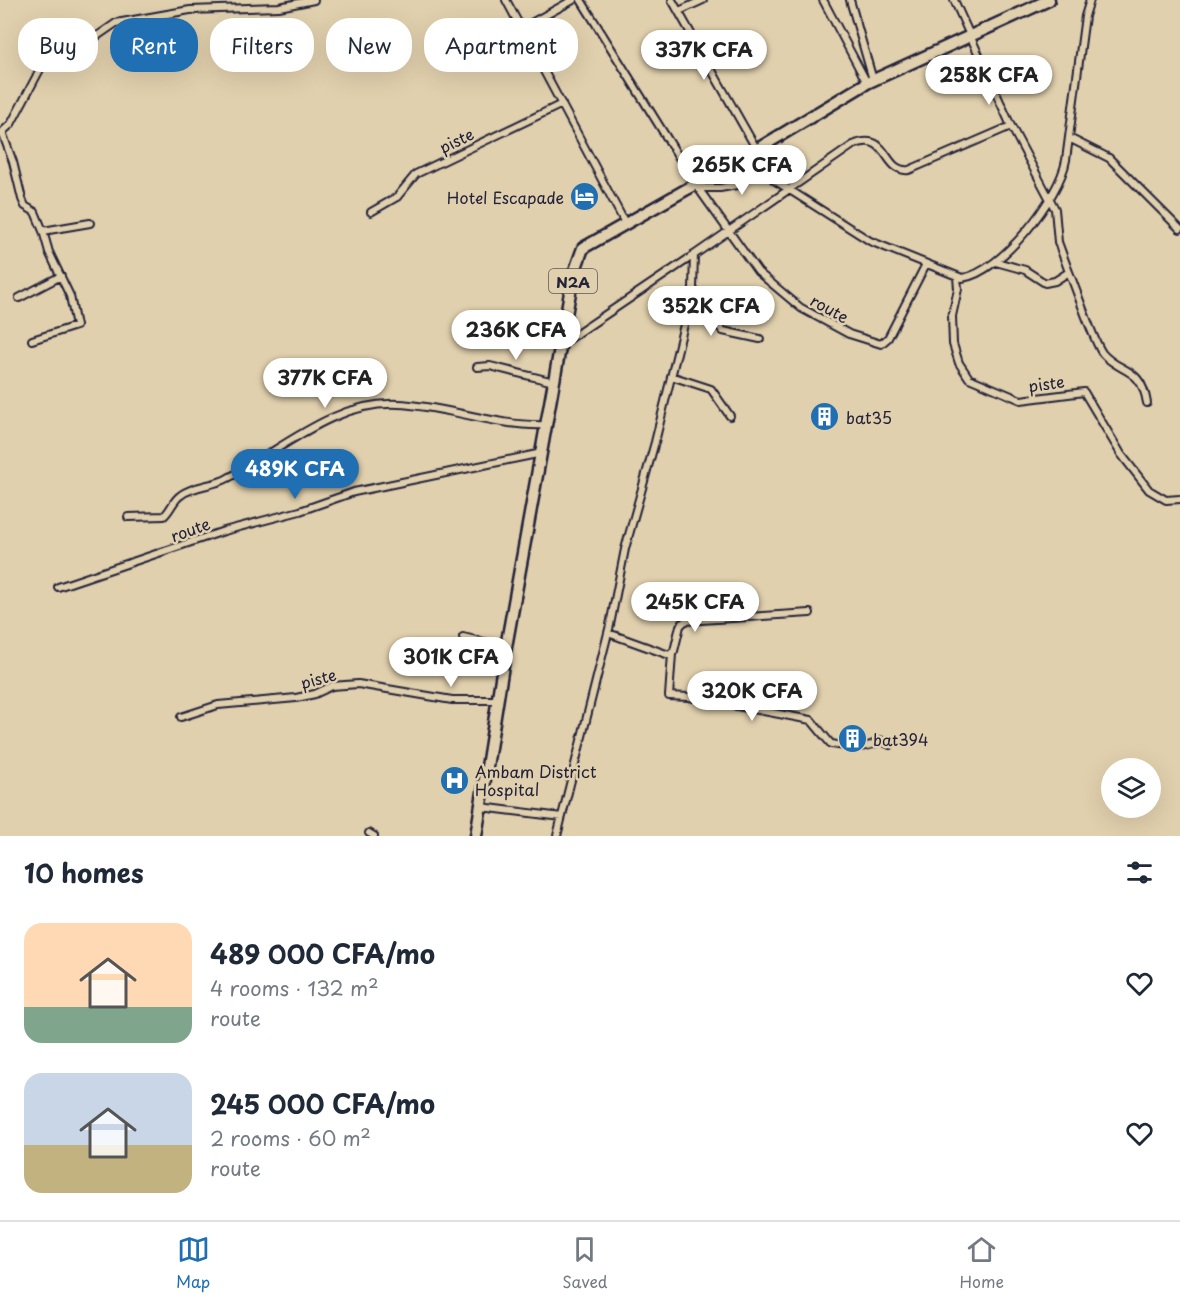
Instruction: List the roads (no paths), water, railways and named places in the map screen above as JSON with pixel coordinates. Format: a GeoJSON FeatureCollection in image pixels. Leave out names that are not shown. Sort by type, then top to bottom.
{"type":"FeatureCollection","features":[{"type":"Feature","properties":{"kind":"highway","name":"N2A"},"geometry":{"type":"LineString","coordinates":[[476,836],[506,647],[579,254],[590,242],[757,151],[870,82],[1049,0]]}},
{"type":"Feature","properties":{"kind":"street"},"geometry":{"type":"LineString","coordinates":[[32,340],[76,327],[70,296],[49,252],[34,212],[25,206],[22,199],[13,162],[1,133],[16,116],[37,73],[49,59],[90,41],[116,23],[208,9],[279,7],[314,0]]}},
{"type":"Feature","properties":{"kind":"street"},"geometry":{"type":"LineString","coordinates":[[506,0],[515,18]]}},
{"type":"Feature","properties":{"kind":"street"},"geometry":{"type":"LineString","coordinates":[[541,18],[573,0]]}},
{"type":"Feature","properties":{"kind":"street","name":"route"},"geometry":{"type":"LineString","coordinates":[[581,0],[697,185],[728,230],[758,272],[787,298],[849,334],[881,344],[888,338],[926,264]]}},
{"type":"Feature","properties":{"kind":"street"},"geometry":{"type":"LineString","coordinates":[[672,0],[770,176],[870,242],[957,277],[975,275],[996,262],[1050,199],[1063,176],[1085,16],[1090,0]]}},
{"type":"Feature","properties":{"kind":"street"},"geometry":{"type":"LineString","coordinates":[[679,11],[703,0]]}},
{"type":"Feature","properties":{"kind":"street"},"geometry":{"type":"LineString","coordinates":[[823,0],[870,82]]}},
{"type":"Feature","properties":{"kind":"street"},"geometry":{"type":"LineString","coordinates":[[850,0],[870,82]]}},
{"type":"Feature","properties":{"kind":"street"},"geometry":{"type":"LineString","coordinates":[[954,0],[1011,126],[1050,199],[1055,213],[1059,250],[1104,354],[1137,378],[1145,393],[1147,403]]}},
{"type":"Feature","properties":{"kind":"street"},"geometry":{"type":"LineString","coordinates":[[545,72],[625,223]]}},
{"type":"Feature","properties":{"kind":"street","name":"piste"},"geometry":{"type":"LineString","coordinates":[[371,212],[397,197],[416,174],[562,104]]}},
{"type":"Feature","properties":{"kind":"street"},"geometry":{"type":"LineString","coordinates":[[562,344],[766,204],[861,142],[876,143],[897,167],[903,170],[933,161],[1011,126]]}},
{"type":"Feature","properties":{"kind":"street"},"geometry":{"type":"LineString","coordinates":[[1069,138],[1109,158],[1180,229]]}},
{"type":"Feature","properties":{"kind":"street"},"geometry":{"type":"LineString","coordinates":[[697,185],[726,188],[737,185],[757,151]]}},
{"type":"Feature","properties":{"kind":"street"},"geometry":{"type":"LineString","coordinates":[[43,231],[90,223]]}},
{"type":"Feature","properties":{"kind":"street"},"geometry":{"type":"LineString","coordinates":[[557,836],[608,633],[626,549],[693,288],[694,255]]}},
{"type":"Feature","properties":{"kind":"street"},"geometry":{"type":"LineString","coordinates":[[996,262],[1025,270],[1045,283],[1055,281],[1069,272]]}},
{"type":"Feature","properties":{"kind":"street"},"geometry":{"type":"LineString","coordinates":[[19,298],[61,276]]}},
{"type":"Feature","properties":{"kind":"street","name":"piste"},"geometry":{"type":"LineString","coordinates":[[957,277],[958,289],[952,316],[953,344],[965,374],[982,385],[1021,400],[1084,392],[1121,454],[1149,490],[1166,500],[1180,500]]}},
{"type":"Feature","properties":{"kind":"street"},"geometry":{"type":"LineString","coordinates":[[693,288],[704,308],[723,332],[760,339]]}},
{"type":"Feature","properties":{"kind":"street"},"geometry":{"type":"LineString","coordinates":[[477,367],[490,366],[554,382]]}},
{"type":"Feature","properties":{"kind":"street"},"geometry":{"type":"LineString","coordinates":[[671,376],[711,389],[730,416]]}},
{"type":"Feature","properties":{"kind":"street","name":"route"},"geometry":{"type":"LineString","coordinates":[[128,517],[164,516],[176,499],[187,491],[223,481],[311,428],[364,407],[408,404],[511,424],[547,425]]}},
{"type":"Feature","properties":{"kind":"street","name":"route"},"geometry":{"type":"LineString","coordinates":[[58,587],[224,531],[300,512],[354,492],[542,453]]}},
{"type":"Feature","properties":{"kind":"street"},"geometry":{"type":"LineString","coordinates":[[810,613],[685,621],[680,626],[672,654],[669,696],[811,720],[831,744],[856,747],[874,745],[880,740],[890,745]]}},
{"type":"Feature","properties":{"kind":"street"},"geometry":{"type":"LineString","coordinates":[[608,633],[664,654],[672,654]]}},
{"type":"Feature","properties":{"kind":"street"},"geometry":{"type":"LineString","coordinates":[[463,637],[506,647]]}},
{"type":"Feature","properties":{"kind":"street","name":"piste"},"geometry":{"type":"LineString","coordinates":[[181,717],[218,705],[296,698],[315,694],[332,686],[351,684],[452,700],[499,700]]}},
{"type":"Feature","properties":{"kind":"street"},"geometry":{"type":"LineString","coordinates":[[481,807],[562,817]]}},
{"type":"Feature","properties":{"kind":"place","name":"Hotel Escapade"},"geometry":{"type":"Point","coordinates":[585,197]}},
{"type":"Feature","properties":{"kind":"place","name":"bat35"},"geometry":{"type":"Point","coordinates":[825,417]}},
{"type":"Feature","properties":{"kind":"place","name":"bat394"},"geometry":{"type":"Point","coordinates":[852,739]}},
{"type":"Feature","properties":{"kind":"place","name":"Ambam District Hospital"},"geometry":{"type":"Point","coordinates":[454,780]}}]}
